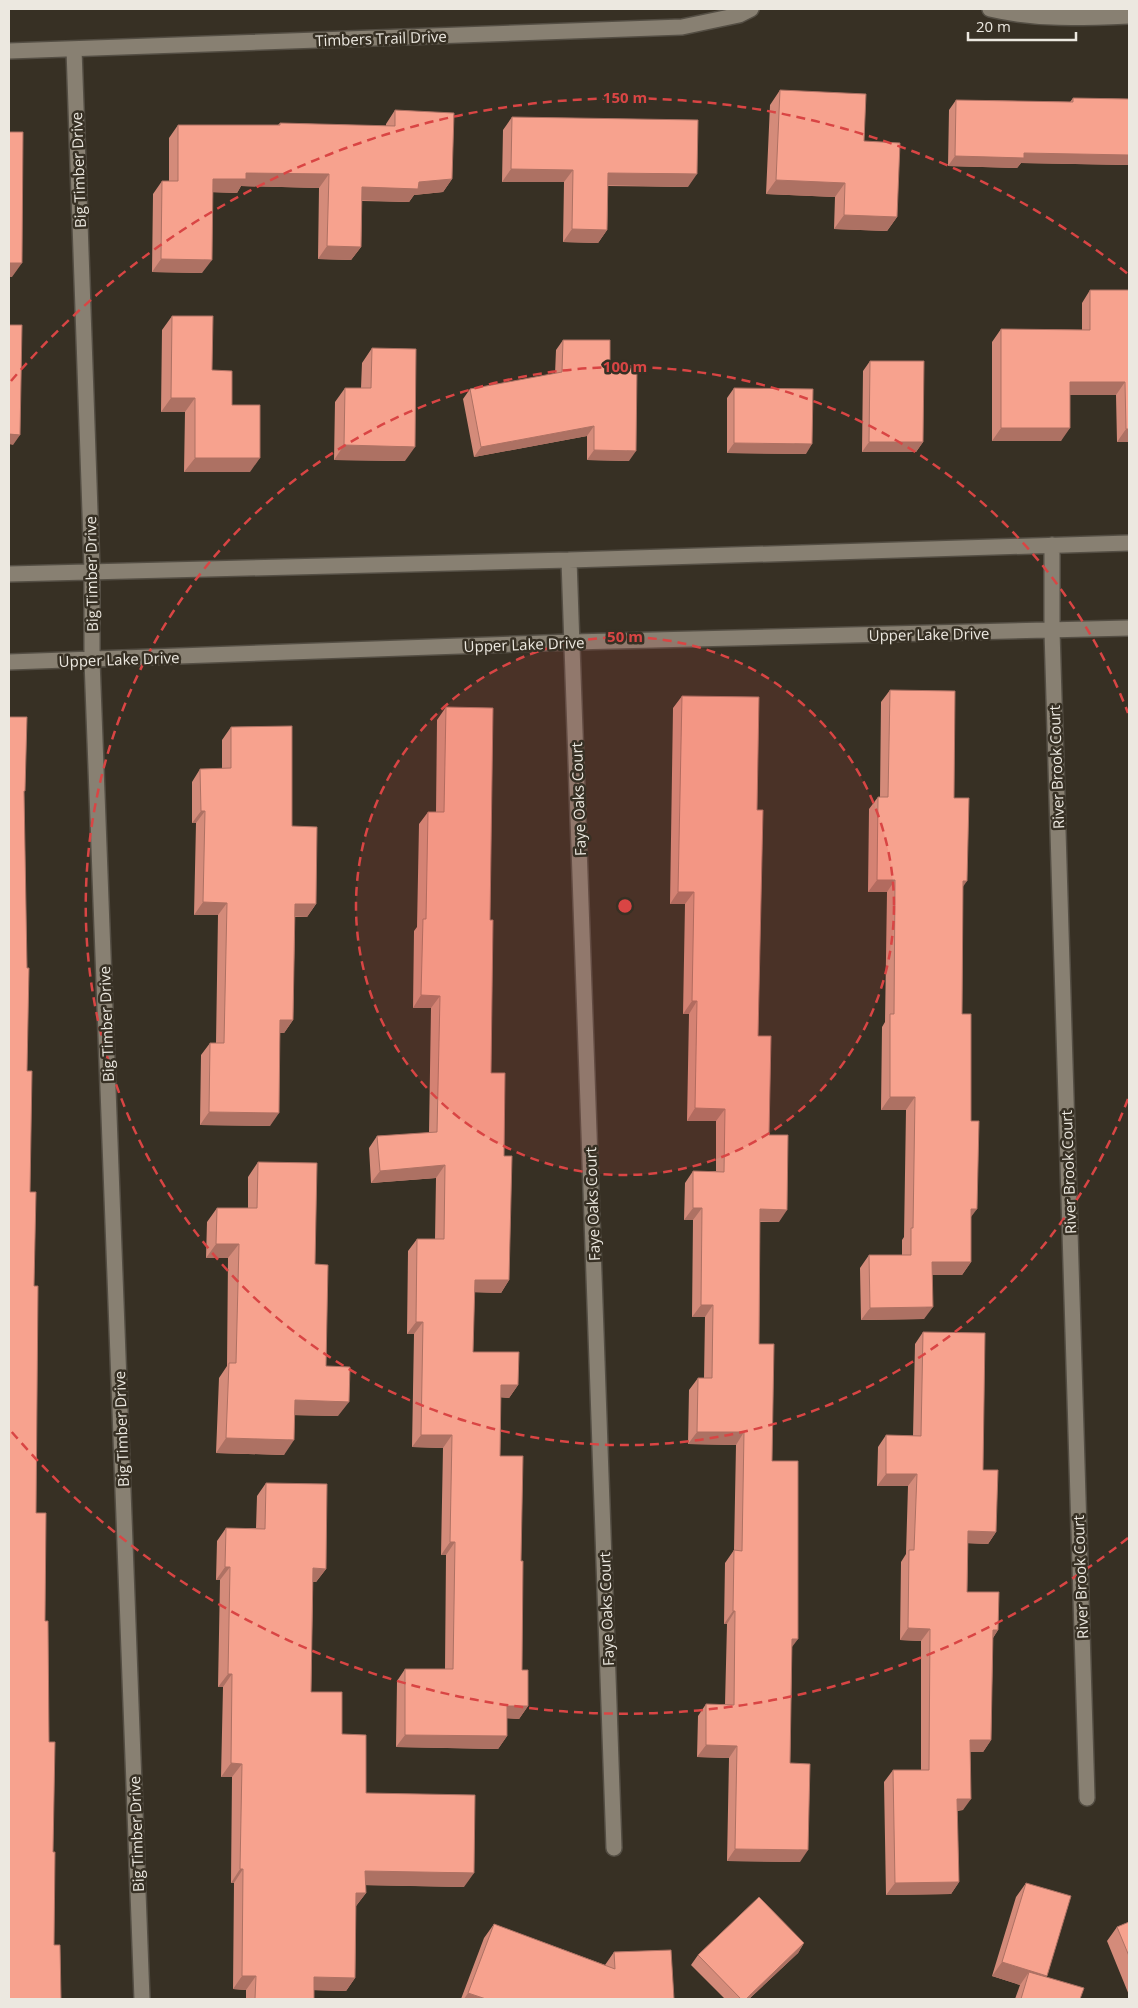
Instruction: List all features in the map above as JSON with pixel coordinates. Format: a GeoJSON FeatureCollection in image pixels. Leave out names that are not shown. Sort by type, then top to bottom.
{"type":"FeatureCollection","features":[{"type":"Feature","properties":{"kind":"street","name":"Timbers Trail Drive"},"geometry":{"type":"LineString","coordinates":[[9,51],[682,27],[739,15],[751,9]]}},
{"type":"Feature","properties":{"kind":"street"},"geometry":{"type":"LineString","coordinates":[[990,9],[1015,15],[1066,18],[1129,16]]}},
{"type":"Feature","properties":{"kind":"street","name":"Big Timber Drive"},"geometry":{"type":"LineString","coordinates":[[74,49],[92,570],[92,660],[142,1999]]}},
{"type":"Feature","properties":{"kind":"street"},"geometry":{"type":"LineString","coordinates":[[9,574],[92,570],[569,560],[1129,543]]}},
{"type":"Feature","properties":{"kind":"street","name":"River Brook Court"},"geometry":{"type":"LineString","coordinates":[[1052,545],[1052,631],[1087,1798]]}},
{"type":"Feature","properties":{"kind":"street","name":"Faye Oaks Court"},"geometry":{"type":"LineString","coordinates":[[569,560],[614,1848]]}},
{"type":"Feature","properties":{"kind":"street","name":"Upper Lake Drive"},"geometry":{"type":"LineString","coordinates":[[9,662],[573,642],[1129,628]]}},
{"type":"Feature","properties":{"kind":"building"},"geometry":{"type":"Polygon","coordinates":[[[780,90],[866,94],[864,141],[900,143],[897,217],[844,215],[845,183],[776,180],[780,90]]]}},
{"type":"Feature","properties":{"kind":"building"},"geometry":{"type":"Polygon","coordinates":[[[1073,98],[1129,99],[1129,155],[1024,153],[1024,158],[955,156],[956,100],[1073,102],[1073,98]]]}},
{"type":"Feature","properties":{"kind":"building"},"geometry":{"type":"Polygon","coordinates":[[[395,110],[454,113],[452,179],[419,182],[418,189],[362,187],[361,247],[327,246],[329,174],[246,173],[246,179],[213,179],[212,260],[161,259],[162,181],[178,181],[178,125],[280,125],[280,123],[395,126],[395,110]]]}},
{"type":"Feature","properties":{"kind":"building"},"geometry":{"type":"Polygon","coordinates":[[[512,117],[698,120],[697,174],[608,173],[607,230],[572,229],[573,170],[511,169],[512,117]]]}},
{"type":"Feature","properties":{"kind":"building"},"geometry":{"type":"Polygon","coordinates":[[[9,132],[23,132],[22,263],[9,263],[9,132]]]}},
{"type":"Feature","properties":{"kind":"building"},"geometry":{"type":"Polygon","coordinates":[[[1090,290],[1129,290],[1129,429],[1126,429],[1125,382],[1070,382],[1070,428],[1001,428],[1001,329],[1090,330],[1090,290]]]}},
{"type":"Feature","properties":{"kind":"building"},"geometry":{"type":"Polygon","coordinates":[[[172,316],[213,316],[212,370],[232,371],[232,405],[260,405],[260,458],[195,458],[195,398],[171,398],[172,316]]]}},
{"type":"Feature","properties":{"kind":"building"},"geometry":{"type":"Polygon","coordinates":[[[9,325],[22,325],[20,435],[9,434],[9,325]]]}},
{"type":"Feature","properties":{"kind":"building"},"geometry":{"type":"Polygon","coordinates":[[[563,340],[610,340],[610,365],[637,366],[636,451],[594,450],[594,426],[481,447],[470,389],[562,372],[563,340]]]}},
{"type":"Feature","properties":{"kind":"building"},"geometry":{"type":"Polygon","coordinates":[[[372,348],[416,349],[415,447],[344,445],[345,388],[371,388],[372,348]]]}},
{"type":"Feature","properties":{"kind":"building"},"geometry":{"type":"Polygon","coordinates":[[[870,361],[924,361],[923,442],[869,442],[870,361]]]}},
{"type":"Feature","properties":{"kind":"building"},"geometry":{"type":"Polygon","coordinates":[[[734,388],[813,389],[812,444],[734,443],[734,388]]]}},
{"type":"Feature","properties":{"kind":"building"},"geometry":{"type":"Polygon","coordinates":[[[890,690],[955,691],[954,798],[969,798],[967,881],[963,881],[962,1014],[971,1014],[971,1121],[979,1121],[977,1209],[971,1209],[971,1262],[932,1262],[933,1307],[870,1308],[869,1255],[911,1255],[911,1228],[913,1228],[915,1097],[890,1097],[890,1014],[894,1014],[895,880],[877,880],[878,797],[888,797],[890,690]]]}},
{"type":"Feature","properties":{"kind":"building"},"geometry":{"type":"Polygon","coordinates":[[[682,696],[759,697],[757,810],[763,810],[758,1036],[771,1036],[769,1135],[788,1135],[787,1210],[760,1209],[759,1344],[774,1344],[772,1461],[798,1461],[798,1639],[792,1639],[790,1763],[810,1764],[808,1850],[735,1849],[737,1746],[706,1745],[706,1704],[734,1705],[734,1550],[742,1551],[744,1432],[697,1432],[698,1378],[712,1378],[713,1305],[701,1305],[702,1208],[693,1208],[693,1171],[724,1172],[725,1109],[695,1108],[697,1001],[692,1001],[694,892],[678,892],[682,696]]]}},
{"type":"Feature","properties":{"kind":"building"},"geometry":{"type":"Polygon","coordinates":[[[446,707],[493,708],[490,920],[493,920],[491,1073],[505,1073],[504,1156],[512,1156],[509,1280],[475,1280],[473,1352],[519,1352],[518,1385],[501,1385],[500,1456],[523,1456],[521,1561],[523,1561],[522,1670],[528,1670],[528,1706],[507,1706],[507,1736],[405,1735],[405,1669],[453,1669],[455,1542],[450,1542],[452,1435],[421,1435],[423,1322],[416,1322],[417,1239],[444,1239],[445,1165],[380,1171],[377,1136],[437,1132],[440,996],[421,995],[423,919],[426,919],[428,812],[444,812],[446,707]]]}},
{"type":"Feature","properties":{"kind":"building"},"geometry":{"type":"Polygon","coordinates":[[[9,717],[27,717],[24,791],[27,968],[29,968],[27,1071],[32,1071],[30,1192],[36,1192],[34,1286],[38,1286],[36,1513],[46,1513],[45,1621],[48,1621],[49,1742],[55,1742],[54,1945],[60,1945],[61,1999],[9,1999],[9,717]]]}},
{"type":"Feature","properties":{"kind":"building"},"geometry":{"type":"Polygon","coordinates":[[[292,726],[292,826],[317,827],[316,904],[295,904],[293,1020],[280,1020],[279,1113],[209,1112],[210,1043],[224,1043],[227,903],[203,902],[205,811],[201,811],[200,769],[231,768],[231,727],[292,726]]]}},
{"type":"Feature","properties":{"kind":"building"},"geometry":{"type":"Polygon","coordinates":[[[258,1162],[317,1163],[315,1264],[328,1265],[326,1366],[350,1367],[349,1402],[295,1400],[294,1440],[226,1438],[229,1363],[236,1363],[239,1244],[216,1244],[217,1208],[257,1208],[258,1162]]]}},
{"type":"Feature","properties":{"kind":"building"},"geometry":{"type":"Polygon","coordinates":[[[923,1332],[985,1333],[983,1470],[998,1470],[996,1532],[968,1531],[967,1592],[999,1592],[998,1630],[993,1630],[991,1740],[970,1740],[971,1799],[957,1799],[959,1882],[895,1883],[893,1770],[929,1770],[930,1629],[908,1628],[909,1550],[914,1550],[917,1474],[886,1474],[886,1435],[921,1436],[923,1332]]]}},
{"type":"Feature","properties":{"kind":"building"},"geometry":{"type":"Polygon","coordinates":[[[266,1483],[327,1484],[326,1569],[313,1568],[311,1692],[342,1692],[342,1734],[366,1735],[366,1793],[475,1795],[474,1873],[365,1871],[366,1893],[356,1893],[355,1978],[314,1977],[314,1999],[255,1999],[256,1976],[242,1976],[243,1869],[240,1869],[242,1764],[231,1763],[232,1674],[228,1674],[230,1567],[225,1567],[226,1528],[265,1529],[266,1483]]]}},
{"type":"Feature","properties":{"kind":"building"},"geometry":{"type":"Polygon","coordinates":[[[1026,1883],[1071,1896],[1047,1976],[1002,1962],[1026,1883]]]}},
{"type":"Feature","properties":{"kind":"building"},"geometry":{"type":"Polygon","coordinates":[[[759,1897],[804,1943],[746,1999],[741,1999],[698,1955],[759,1897]]]}},
{"type":"Feature","properties":{"kind":"building"},"geometry":{"type":"Polygon","coordinates":[[[1129,1922],[1129,1956],[1117,1927],[1129,1922]]]}},
{"type":"Feature","properties":{"kind":"building"},"geometry":{"type":"Polygon","coordinates":[[[494,1924],[615,1969],[614,1952],[671,1950],[674,1999],[486,1999],[468,1993],[494,1924]]]}},
{"type":"Feature","properties":{"kind":"building"},"geometry":{"type":"Polygon","coordinates":[[[1029,1972],[1084,1988],[1080,1999],[1021,1999],[1029,1972]]]}}]}
